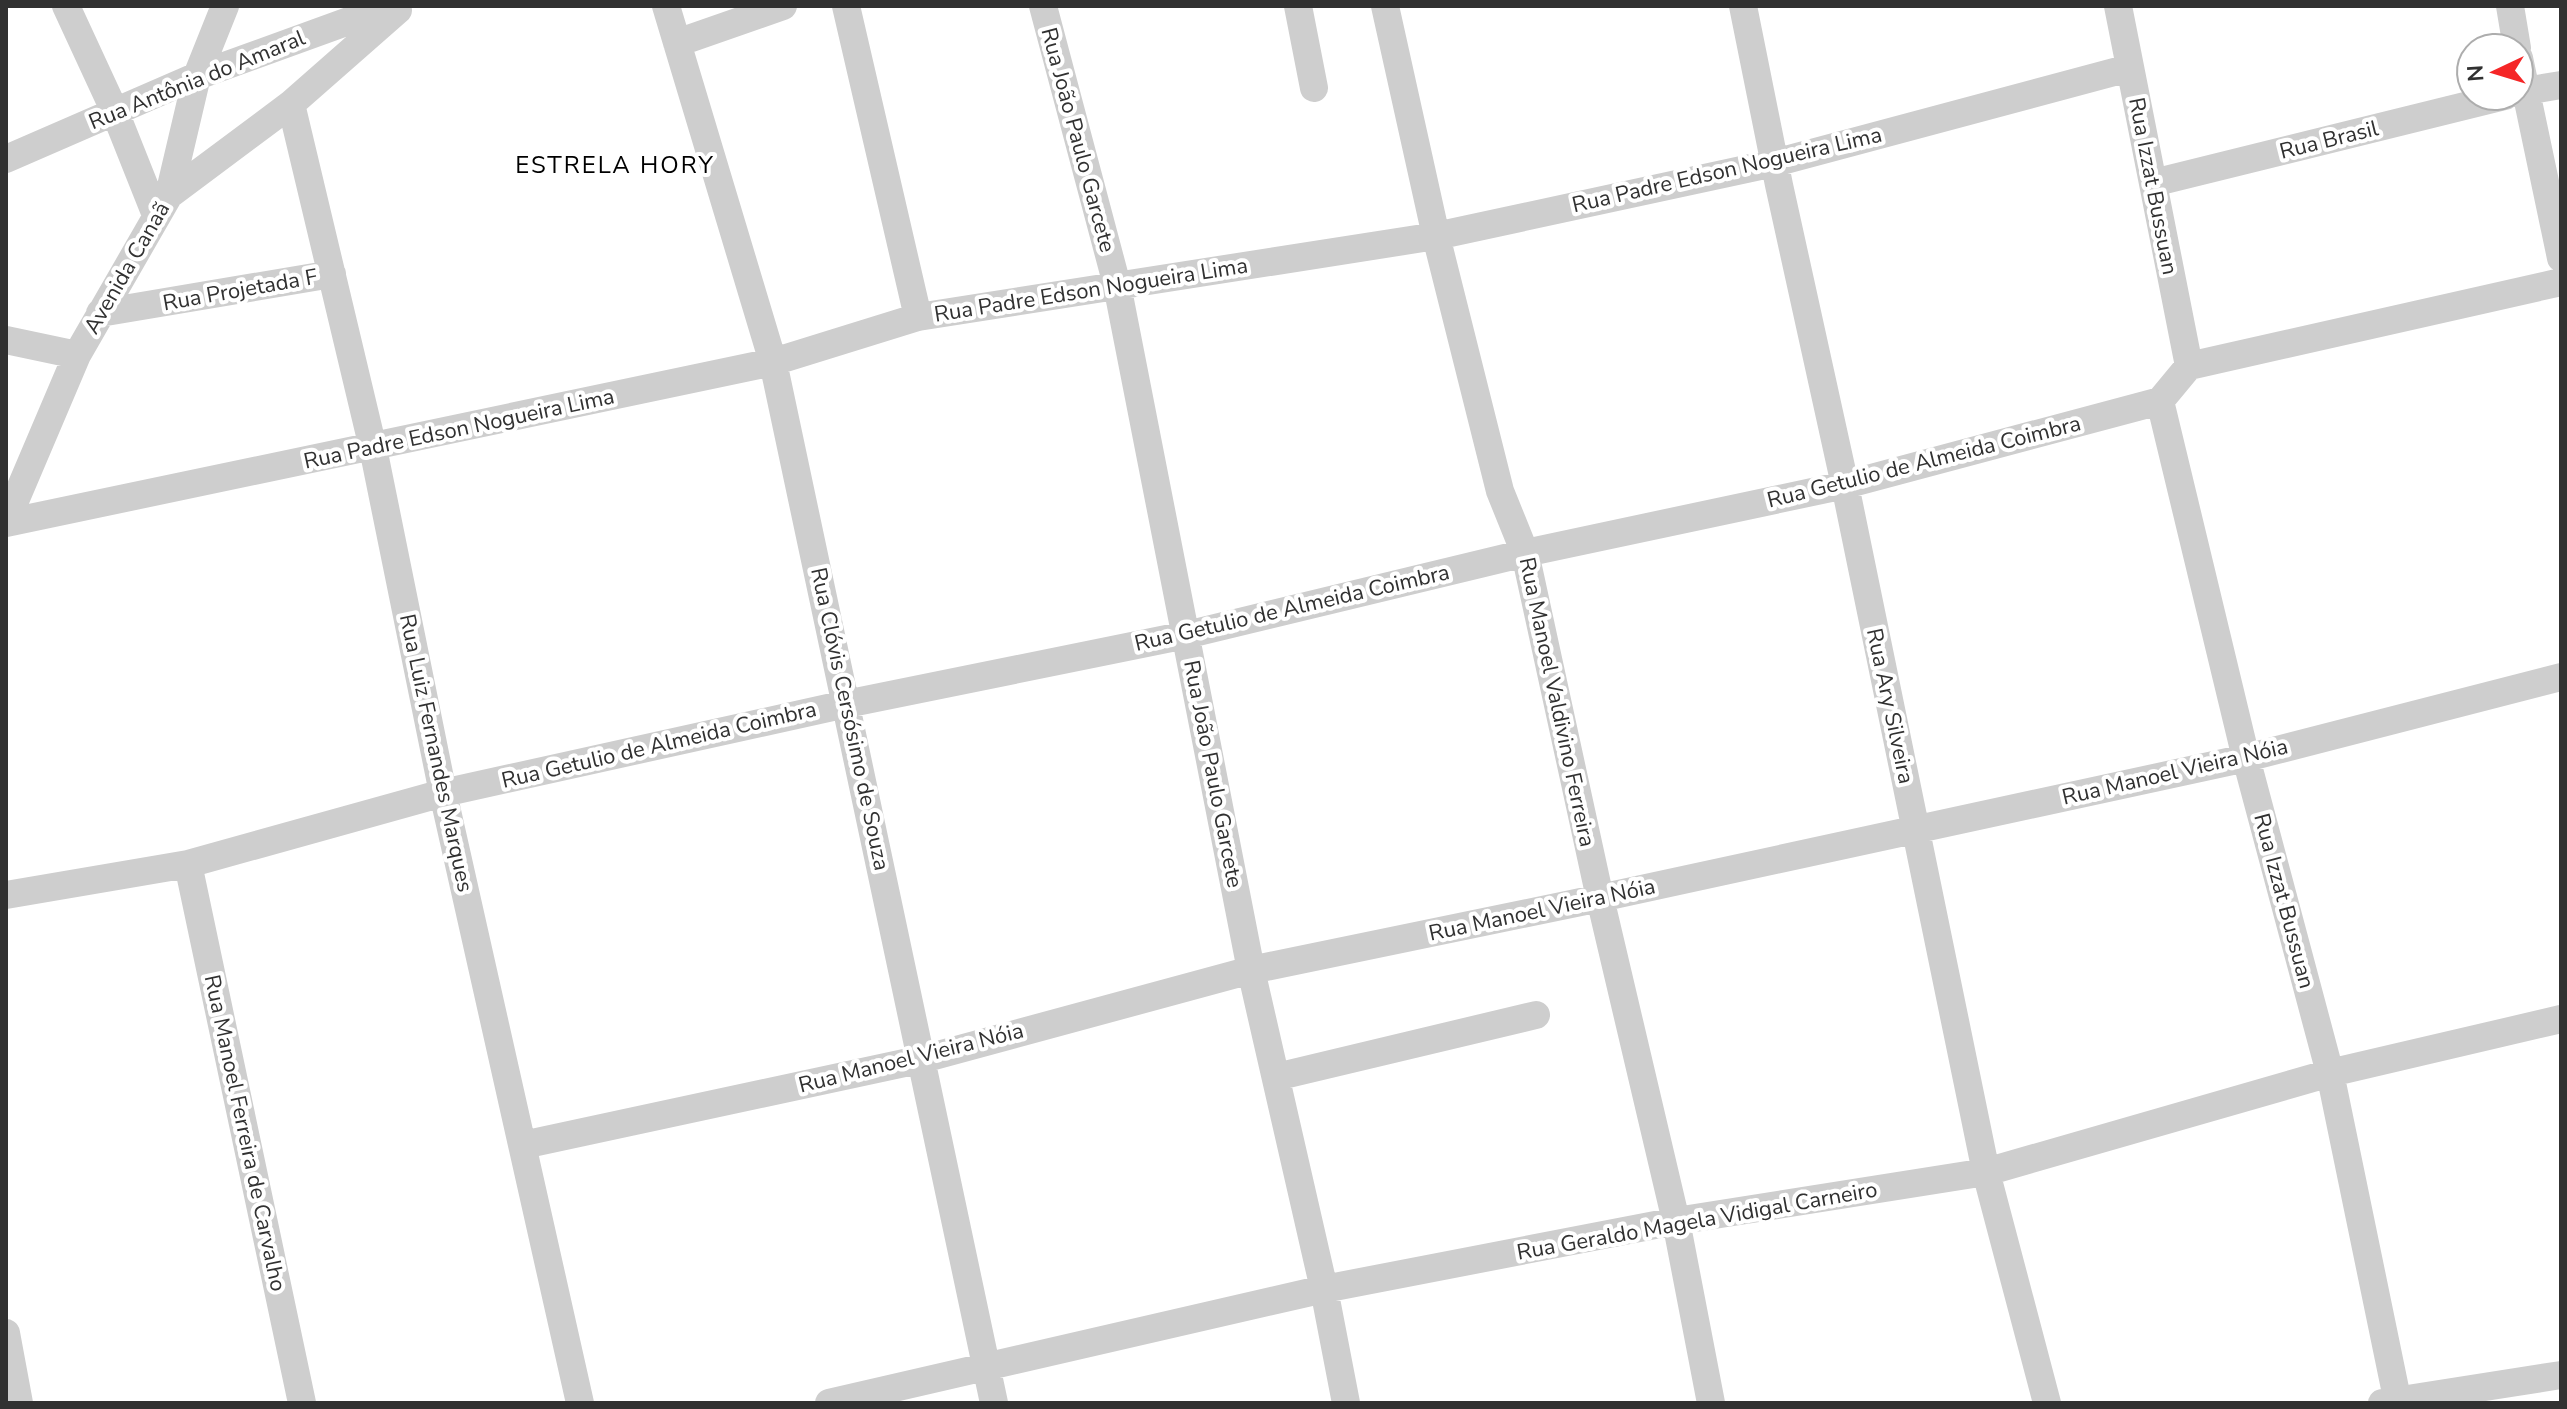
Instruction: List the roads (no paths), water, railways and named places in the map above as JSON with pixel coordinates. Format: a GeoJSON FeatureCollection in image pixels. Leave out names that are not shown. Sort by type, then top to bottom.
{"type":"FeatureCollection","features":[{"type":"Feature","properties":{"kind":"street"},"geometry":{"type":"LineString","coordinates":[[66,6],[163,205],[291,104],[402,6]]}},
{"type":"Feature","properties":{"kind":"street","name":"Avenida Canaã"},"geometry":{"type":"LineString","coordinates":[[6,522],[77,355],[163,205],[197,76],[225,6]]}},
{"type":"Feature","properties":{"kind":"street","name":"Rua Antônia do Amaral"},"geometry":{"type":"LineString","coordinates":[[6,159],[197,76],[390,6]]}},
{"type":"Feature","properties":{"kind":"street","name":"Rua Clóvis Cersósimo de Souza"},"geometry":{"type":"LineString","coordinates":[[666,6],[773,362],[994,1403]]}},
{"type":"Feature","properties":{"kind":"street"},"geometry":{"type":"LineString","coordinates":[[677,43],[783,6]]}},
{"type":"Feature","properties":{"kind":"street"},"geometry":{"type":"LineString","coordinates":[[846,6],[918,317]]}},
{"type":"Feature","properties":{"kind":"street","name":"Rua João Paulo Garcete"},"geometry":{"type":"LineString","coordinates":[[1043,6],[1117,285],[1251,970],[1324,1289],[1346,1403]]}},
{"type":"Feature","properties":{"kind":"street"},"geometry":{"type":"LineString","coordinates":[[1298,6],[1314,88]]}},
{"type":"Feature","properties":{"kind":"street","name":"Rua Manoel Valdivino Ferreira"},"geometry":{"type":"LineString","coordinates":[[1385,6],[1436,236],[1500,491],[1525,553],[1600,898],[1676,1221],[1711,1403]]}},
{"type":"Feature","properties":{"kind":"street","name":"Rua Ary Silveira"},"geometry":{"type":"LineString","coordinates":[[1743,6],[1986,1172],[2047,1403]]}},
{"type":"Feature","properties":{"kind":"street","name":"Rua Izzat Bussuan"},"geometry":{"type":"LineString","coordinates":[[2118,6],[2189,366]]}},
{"type":"Feature","properties":{"kind":"street"},"geometry":{"type":"LineString","coordinates":[[2510,6],[2514,32]]}},
{"type":"Feature","properties":{"kind":"street","name":"Rua Padre Edson Nogueira Lima"},"geometry":{"type":"LineString","coordinates":[[6,522],[53,515],[773,362],[918,317],[1436,236],[1774,163],[2129,68]]}},
{"type":"Feature","properties":{"kind":"street","name":"Rua Brasil"},"geometry":{"type":"LineString","coordinates":[[2535,90],[2561,85]]}},
{"type":"Feature","properties":{"kind":"street","name":"Rua Luiz Fernandes Marques"},"geometry":{"type":"LineString","coordinates":[[291,104],[373,448],[443,793],[580,1403]]}},
{"type":"Feature","properties":{"kind":"street","name":"Rua Brasil"},"geometry":{"type":"LineString","coordinates":[[2153,183],[2455,108]]}},
{"type":"Feature","properties":{"kind":"street"},"geometry":{"type":"LineString","coordinates":[[2521,112],[2561,258]]}},
{"type":"Feature","properties":{"kind":"street","name":"Rua Projetada F"},"geometry":{"type":"LineString","coordinates":[[100,313],[332,274]]}},
{"type":"Feature","properties":{"kind":"street"},"geometry":{"type":"LineString","coordinates":[[2160,401],[2189,366],[2561,282]]}},
{"type":"Feature","properties":{"kind":"street"},"geometry":{"type":"LineString","coordinates":[[6,340],[77,355]]}},
{"type":"Feature","properties":{"kind":"street","name":"Rua Izzat Bussuan"},"geometry":{"type":"LineString","coordinates":[[2160,401],[2246,758],[2330,1073],[2392,1402]]}},
{"type":"Feature","properties":{"kind":"street","name":"Rua Getulio de Almeida Coimbra"},"geometry":{"type":"LineString","coordinates":[[6,895],[188,864],[443,793],[846,704],[1186,635],[1525,553],[1845,485],[2160,401]]}},
{"type":"Feature","properties":{"kind":"street","name":"Rua Manoel Vieira Nóia"},"geometry":{"type":"LineString","coordinates":[[523,1145],[923,1059],[1251,970],[2246,758],[2561,677]]}},
{"type":"Feature","properties":{"kind":"street","name":"Rua Manoel Ferreira de Carvalho"},"geometry":{"type":"LineString","coordinates":[[188,864],[302,1403]]}},
{"type":"Feature","properties":{"kind":"street"},"geometry":{"type":"LineString","coordinates":[[1276,1077],[1536,1015]]}},
{"type":"Feature","properties":{"kind":"street","name":"Rua Geraldo Magela Vidigal Carneiro"},"geometry":{"type":"LineString","coordinates":[[829,1403],[1324,1289],[1676,1221],[1986,1172],[2330,1073],[2561,1019]]}},
{"type":"Feature","properties":{"kind":"street"},"geometry":{"type":"LineString","coordinates":[[6,1333],[19,1403]]}},
{"type":"Feature","properties":{"kind":"street"},"geometry":{"type":"LineString","coordinates":[[2392,1402],[2561,1375]]}},
{"type":"Feature","properties":{"kind":"district","name":"ESTRELA HORY"},"geometry":{"type":"Point","coordinates":[615,165]}}]}
